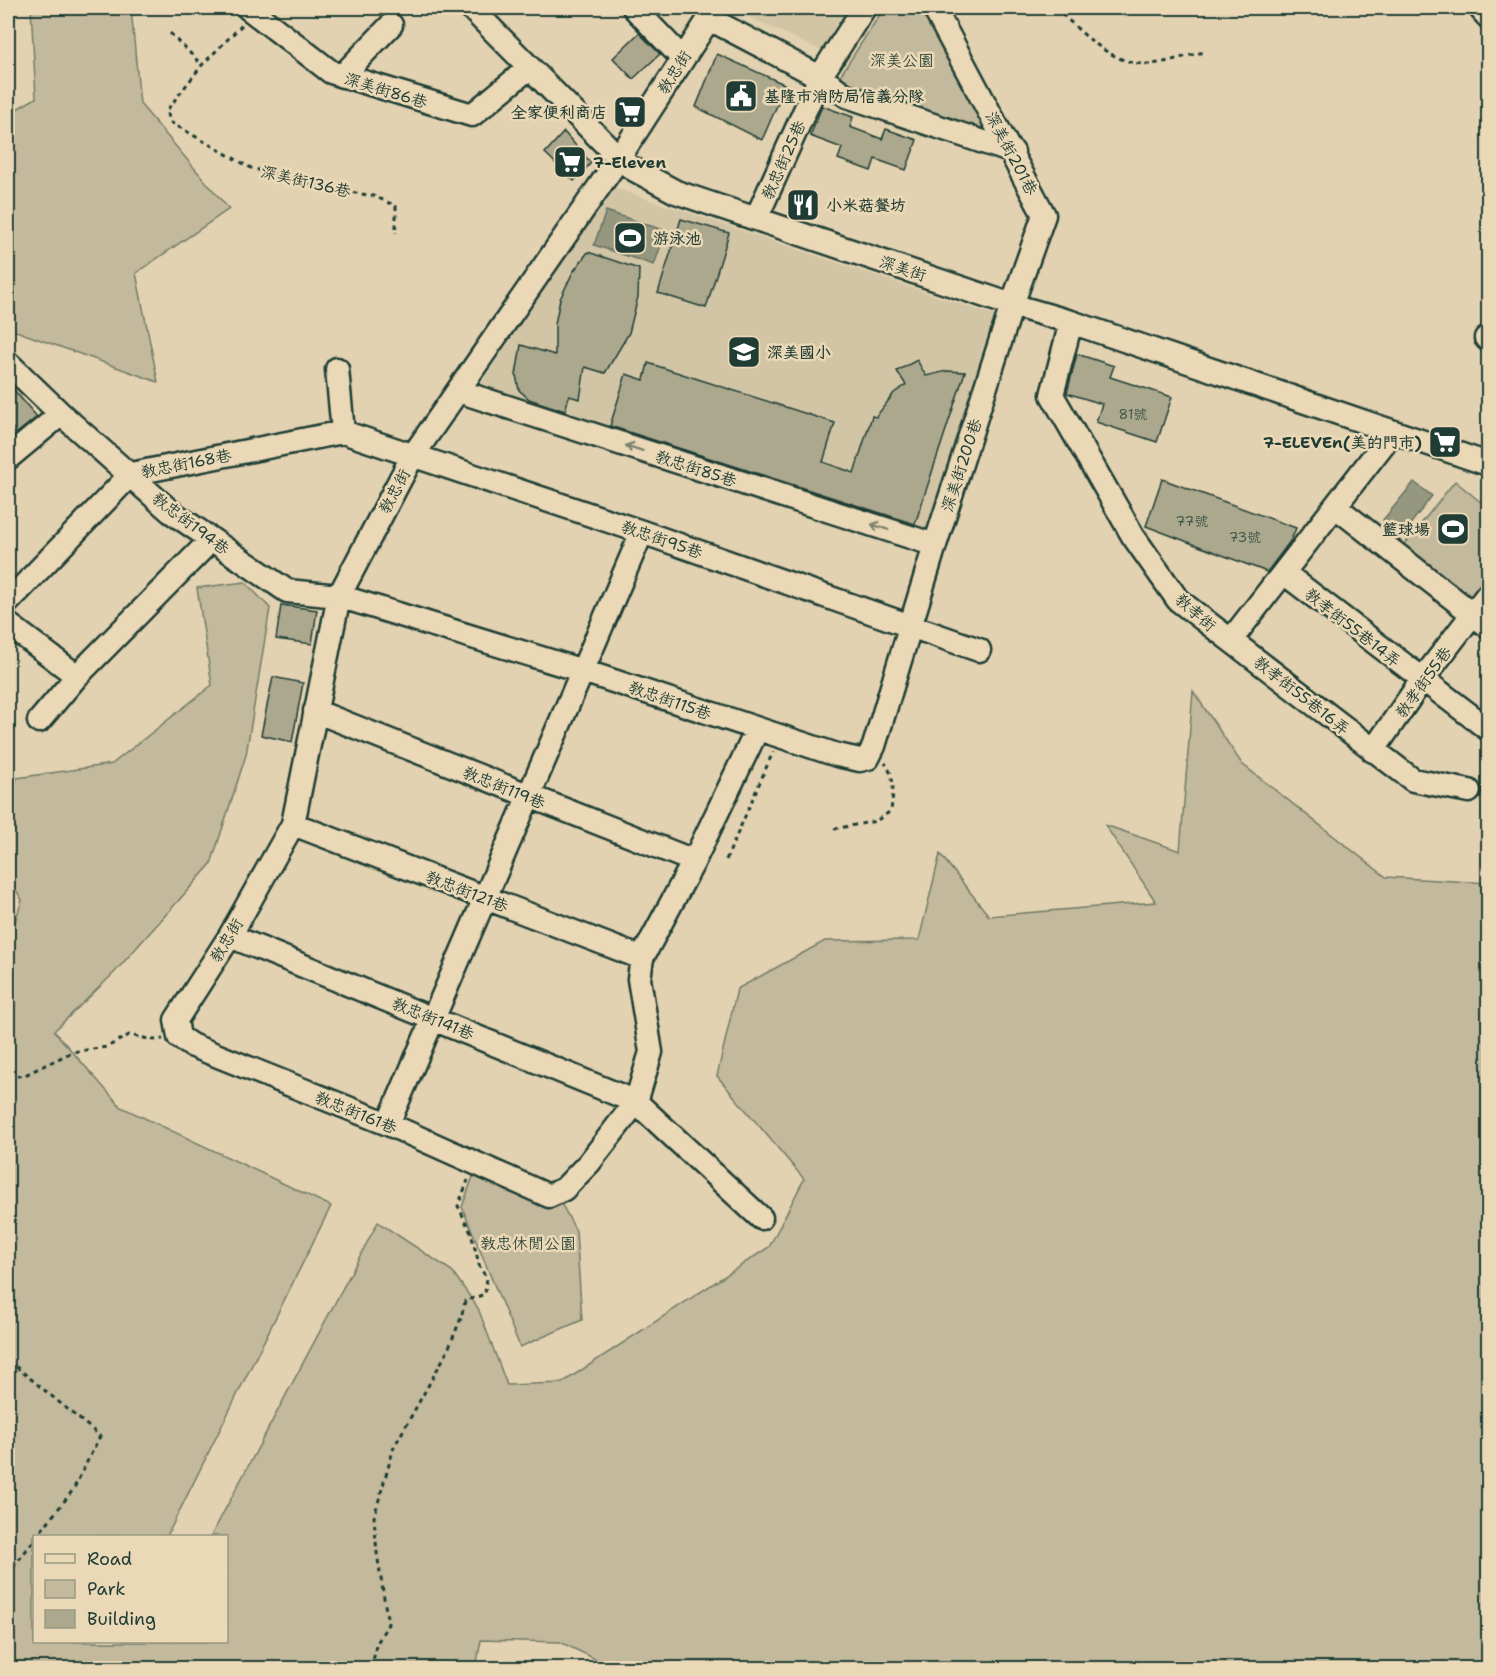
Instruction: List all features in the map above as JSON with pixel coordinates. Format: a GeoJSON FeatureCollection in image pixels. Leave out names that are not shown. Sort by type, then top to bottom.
{"type":"FeatureCollection","features":[{"type":"Feature","properties":{"kind":"street","name":"深美街"},"geometry":{"type":"LineString","coordinates":[[471,8],[619,158],[633,169],[676,192],[1012,305],[1071,322],[1392,433]]}},
{"type":"Feature","properties":{"kind":"street"},"geometry":{"type":"LineString","coordinates":[[634,8],[682,58]]}},
{"type":"Feature","properties":{"kind":"street","name":"教忠街25巷"},"geometry":{"type":"LineString","coordinates":[[756,219],[820,77],[864,8]]}},
{"type":"Feature","properties":{"kind":"street","name":"深美街201巷"},"geometry":{"type":"LineString","coordinates":[[934,8],[1013,152],[1044,215],[1012,305]]}},
{"type":"Feature","properties":{"kind":"street"},"geometry":{"type":"LineString","coordinates":[[1480,8],[1488,17]]}},
{"type":"Feature","properties":{"kind":"street","name":"深美街86巷"},"geometry":{"type":"LineString","coordinates":[[254,9],[331,72],[472,115],[529,68]]}},
{"type":"Feature","properties":{"kind":"street"},"geometry":{"type":"LineString","coordinates":[[712,13],[820,77],[847,96],[1013,152]]}},
{"type":"Feature","properties":{"kind":"street","name":"教忠街"},"geometry":{"type":"LineString","coordinates":[[178,1029],[293,824],[339,596],[412,457],[619,158],[712,13]]}},
{"type":"Feature","properties":{"kind":"street"},"geometry":{"type":"LineString","coordinates":[[342,76],[391,24]]}},
{"type":"Feature","properties":{"kind":"street","name":"深美街200巷"},"geometry":{"type":"LineString","coordinates":[[911,625],[1012,305]]}},
{"type":"Feature","properties":{"kind":"street","name":"教孝街"},"geometry":{"type":"LineString","coordinates":[[1071,322],[1052,395],[1133,536],[1161,578],[1178,600],[1196,616],[1231,640],[1392,433]]}},
{"type":"Feature","properties":{"kind":"street","name":"教忠街194巷"},"geometry":{"type":"LineString","coordinates":[[8,363],[61,414],[170,511],[211,540],[287,591],[339,596]]}},
{"type":"Feature","properties":{"kind":"street"},"geometry":{"type":"LineString","coordinates":[[337,369],[343,432],[412,457]]}},
{"type":"Feature","properties":{"kind":"street","name":"教忠街85巷"},"geometry":{"type":"LineString","coordinates":[[458,391],[935,544]]}},
{"type":"Feature","properties":{"kind":"street"},"geometry":{"type":"LineString","coordinates":[[8,458],[61,414]]}},
{"type":"Feature","properties":{"kind":"street","name":"教忠街168巷"},"geometry":{"type":"LineString","coordinates":[[8,602],[131,474],[343,432]]}},
{"type":"Feature","properties":{"kind":"street"},"geometry":{"type":"LineString","coordinates":[[1392,433],[1488,464]]}},
{"type":"Feature","properties":{"kind":"street","name":"教忠街95巷"},"geometry":{"type":"LineString","coordinates":[[412,457],[642,532],[979,650]]}},
{"type":"Feature","properties":{"kind":"street"},"geometry":{"type":"LineString","coordinates":[[1336,507],[1481,620]]}},
{"type":"Feature","properties":{"kind":"street"},"geometry":{"type":"LineString","coordinates":[[388,1124],[642,532]]}},
{"type":"Feature","properties":{"kind":"street"},"geometry":{"type":"LineString","coordinates":[[39,721],[77,676],[211,540]]}},
{"type":"Feature","properties":{"kind":"street","name":"教孝街55巷14弄"},"geometry":{"type":"LineString","coordinates":[[1284,573],[1488,729]]}},
{"type":"Feature","properties":{"kind":"street","name":"教孝街55巷"},"geometry":{"type":"LineString","coordinates":[[1373,751],[1422,680],[1481,620],[1488,594]]}},
{"type":"Feature","properties":{"kind":"street","name":"教忠街115巷"},"geometry":{"type":"LineString","coordinates":[[339,596],[583,671],[757,730],[860,760],[868,758],[874,746]]}},
{"type":"Feature","properties":{"kind":"street"},"geometry":{"type":"LineString","coordinates":[[8,624],[77,676]]}},
{"type":"Feature","properties":{"kind":"street"},"geometry":{"type":"LineString","coordinates":[[874,746],[911,625]]}},
{"type":"Feature","properties":{"kind":"street","name":"教孝街55巷16弄"},"geometry":{"type":"LineString","coordinates":[[1231,640],[1413,780],[1469,791]]}},
{"type":"Feature","properties":{"kind":"street","name":"教忠街119巷"},"geometry":{"type":"LineString","coordinates":[[315,711],[694,861]]}},
{"type":"Feature","properties":{"kind":"street"},"geometry":{"type":"LineString","coordinates":[[757,730],[694,861],[642,958],[639,979],[651,1052],[636,1102],[761,1218]]}},
{"type":"Feature","properties":{"kind":"street","name":"教忠街121巷"},"geometry":{"type":"LineString","coordinates":[[293,824],[642,958]]}},
{"type":"Feature","properties":{"kind":"street","name":"教忠街141巷"},"geometry":{"type":"LineString","coordinates":[[230,936],[636,1102]]}},
{"type":"Feature","properties":{"kind":"street","name":"教忠街161巷"},"geometry":{"type":"LineString","coordinates":[[178,1029],[192,1045],[388,1124],[549,1196],[564,1189],[589,1163],[636,1102]]}},
{"type":"Feature","properties":{"kind":"path"},"geometry":{"type":"LineString","coordinates":[[1056,8],[1083,34],[1119,59],[1150,64],[1205,52]]}},
{"type":"Feature","properties":{"kind":"path","name":"深美街136巷"},"geometry":{"type":"LineString","coordinates":[[254,9],[202,65],[167,110],[170,122],[251,168],[331,189],[374,196],[396,206],[396,233]]}},
{"type":"Feature","properties":{"kind":"path"},"geometry":{"type":"LineString","coordinates":[[170,33],[202,65]]}},
{"type":"Feature","properties":{"kind":"path"},"geometry":{"type":"LineString","coordinates":[[726,860],[780,737]]}},
{"type":"Feature","properties":{"kind":"path"},"geometry":{"type":"LineString","coordinates":[[834,829],[876,820],[891,811],[894,788],[892,772],[874,746]]}},
{"type":"Feature","properties":{"kind":"path"},"geometry":{"type":"LineString","coordinates":[[8,1077],[25,1075],[72,1052],[107,1047],[129,1035],[154,1040],[178,1029]]}},
{"type":"Feature","properties":{"kind":"path"},"geometry":{"type":"LineString","coordinates":[[372,1668],[376,1645],[388,1624],[374,1517],[394,1447],[447,1352],[461,1318],[465,1301],[485,1294],[487,1278],[480,1268],[471,1233],[458,1206],[475,1163]]}},
{"type":"Feature","properties":{"kind":"path"},"geometry":{"type":"LineString","coordinates":[[8,1367],[14,1365],[100,1436],[74,1490],[38,1535]]}},
{"type":"Feature","properties":{"kind":"path"},"geometry":{"type":"LineString","coordinates":[[8,1574],[33,1542]]}},
{"type":"Feature","properties":{"kind":"shaded area"},"geometry":{"type":"Polygon","coordinates":[[[730,8],[846,8],[822,51],[730,8]]]}},
{"type":"Feature","properties":{"kind":"shaded area","name":"深美國小"},"geometry":{"type":"Polygon","coordinates":[[[609,186],[999,317],[926,531],[478,388],[609,186]]]}},
{"type":"Feature","properties":{"kind":"shaded area","name":"游泳池"},"geometry":{"type":"Polygon","coordinates":[[[606,211],[666,231],[654,265],[594,245],[606,211]]]}},
{"type":"Feature","properties":{"kind":"shaded area"},"geometry":{"type":"Polygon","coordinates":[[[1414,482],[1432,496],[1402,535],[1383,520],[1414,482]]]}},
{"type":"Feature","properties":{"kind":"green space"},"geometry":{"type":"Polygon","coordinates":[[[31,8],[131,8],[140,104],[229,209],[136,273],[158,382],[16,331],[8,332],[8,114],[36,98],[31,8]]]}},
{"type":"Feature","properties":{"kind":"green space","name":"深美公園"},"geometry":{"type":"Polygon","coordinates":[[[884,8],[923,8],[990,138],[836,82],[884,8]]]}},
{"type":"Feature","properties":{"kind":"green space","name":"籃球場"},"geometry":{"type":"Polygon","coordinates":[[[1455,481],[1488,508],[1488,583],[1471,605],[1401,549],[1455,481]]]}},
{"type":"Feature","properties":{"kind":"green space"},"geometry":{"type":"Polygon","coordinates":[[[245,582],[270,608],[246,755],[211,864],[114,973],[54,1031],[121,1107],[331,1206],[167,1535],[33,1535],[33,1643],[228,1643],[228,1535],[212,1535],[378,1222],[452,1271],[478,1308],[507,1385],[562,1383],[769,1247],[804,1179],[717,1076],[737,989],[825,941],[919,940],[940,854],[989,916],[1156,902],[1105,825],[1180,851],[1193,691],[1242,764],[1386,877],[1488,883],[1488,1668],[614,1668],[560,1642],[481,1640],[476,1668],[8,1668],[8,944],[22,900],[8,876],[8,803],[17,778],[112,764],[212,685],[197,588],[245,582]]]}},
{"type":"Feature","properties":{"kind":"green space","name":"教忠休閒公園"},"geometry":{"type":"Polygon","coordinates":[[[475,1171],[561,1203],[576,1231],[582,1320],[520,1347],[462,1207],[475,1171]]]}},
{"type":"Feature","properties":{"kind":"building"},"geometry":{"type":"Polygon","coordinates":[[[639,33],[660,54],[633,79],[613,58],[639,33]]]}},
{"type":"Feature","properties":{"kind":"building","name":"基隆市消防局信義分隊"},"geometry":{"type":"Polygon","coordinates":[[[717,54],[786,85],[762,140],[696,107],[717,54]]]}},
{"type":"Feature","properties":{"kind":"building"},"geometry":{"type":"Polygon","coordinates":[[[822,106],[853,117],[850,127],[882,139],[886,129],[917,140],[906,170],[875,159],[871,171],[838,159],[842,148],[810,136],[822,106]]]}},
{"type":"Feature","properties":{"kind":"building"},"geometry":{"type":"Polygon","coordinates":[[[564,132],[591,163],[574,181],[545,153],[564,132]]]}},
{"type":"Feature","properties":{"kind":"building"},"geometry":{"type":"Polygon","coordinates":[[[681,219],[729,233],[706,308],[658,293],[681,219]]]}},
{"type":"Feature","properties":{"kind":"building"},"geometry":{"type":"Polygon","coordinates":[[[588,252],[639,269],[638,297],[629,333],[605,373],[585,367],[580,399],[569,396],[565,411],[529,399],[519,390],[516,375],[521,345],[555,355],[555,324],[560,299],[573,272],[588,252]]]}},
{"type":"Feature","properties":{"kind":"building"},"geometry":{"type":"Polygon","coordinates":[[[1077,354],[1114,366],[1110,377],[1172,397],[1157,442],[1096,422],[1102,404],[1067,393],[1077,354]]]}},
{"type":"Feature","properties":{"kind":"building"},"geometry":{"type":"Polygon","coordinates":[[[917,360],[926,376],[947,371],[965,372],[915,524],[610,426],[626,374],[644,380],[648,363],[835,423],[823,462],[854,473],[872,416],[876,417],[894,393],[906,385],[897,371],[917,360]]]}},
{"type":"Feature","properties":{"kind":"building"},"geometry":{"type":"Polygon","coordinates":[[[8,383],[37,417],[17,433],[8,423],[8,383]]]}},
{"type":"Feature","properties":{"kind":"building"},"geometry":{"type":"Polygon","coordinates":[[[1162,479],[1296,528],[1291,540],[1267,572],[1146,526],[1162,479]]]}},
{"type":"Feature","properties":{"kind":"building"},"geometry":{"type":"Polygon","coordinates":[[[281,605],[317,610],[312,644],[276,639],[281,605]]]}},
{"type":"Feature","properties":{"kind":"building"},"geometry":{"type":"Polygon","coordinates":[[[273,677],[303,683],[292,742],[261,735],[273,677]]]}},
{"type":"Feature","properties":{"kind":"place","name":"基隆市消防局信義分隊"},"geometry":{"type":"Point","coordinates":[741,96]}},
{"type":"Feature","properties":{"kind":"place","name":"全家便利商店"},"geometry":{"type":"Point","coordinates":[630,112]}},
{"type":"Feature","properties":{"kind":"place","name":"7-Eleven"},"geometry":{"type":"Point","coordinates":[570,162]}},
{"type":"Feature","properties":{"kind":"place","name":"小米菇餐坊"},"geometry":{"type":"Point","coordinates":[803,205]}},
{"type":"Feature","properties":{"kind":"place","name":"游泳池"},"geometry":{"type":"Point","coordinates":[630,238]}},
{"type":"Feature","properties":{"kind":"place","name":"深美國小"},"geometry":{"type":"Point","coordinates":[744,352]}},
{"type":"Feature","properties":{"kind":"place","name":"7-ELEVEn(美的門市)"},"geometry":{"type":"Point","coordinates":[1445,442]}},
{"type":"Feature","properties":{"kind":"place","name":"籃球場"},"geometry":{"type":"Point","coordinates":[1453,529]}}]}
